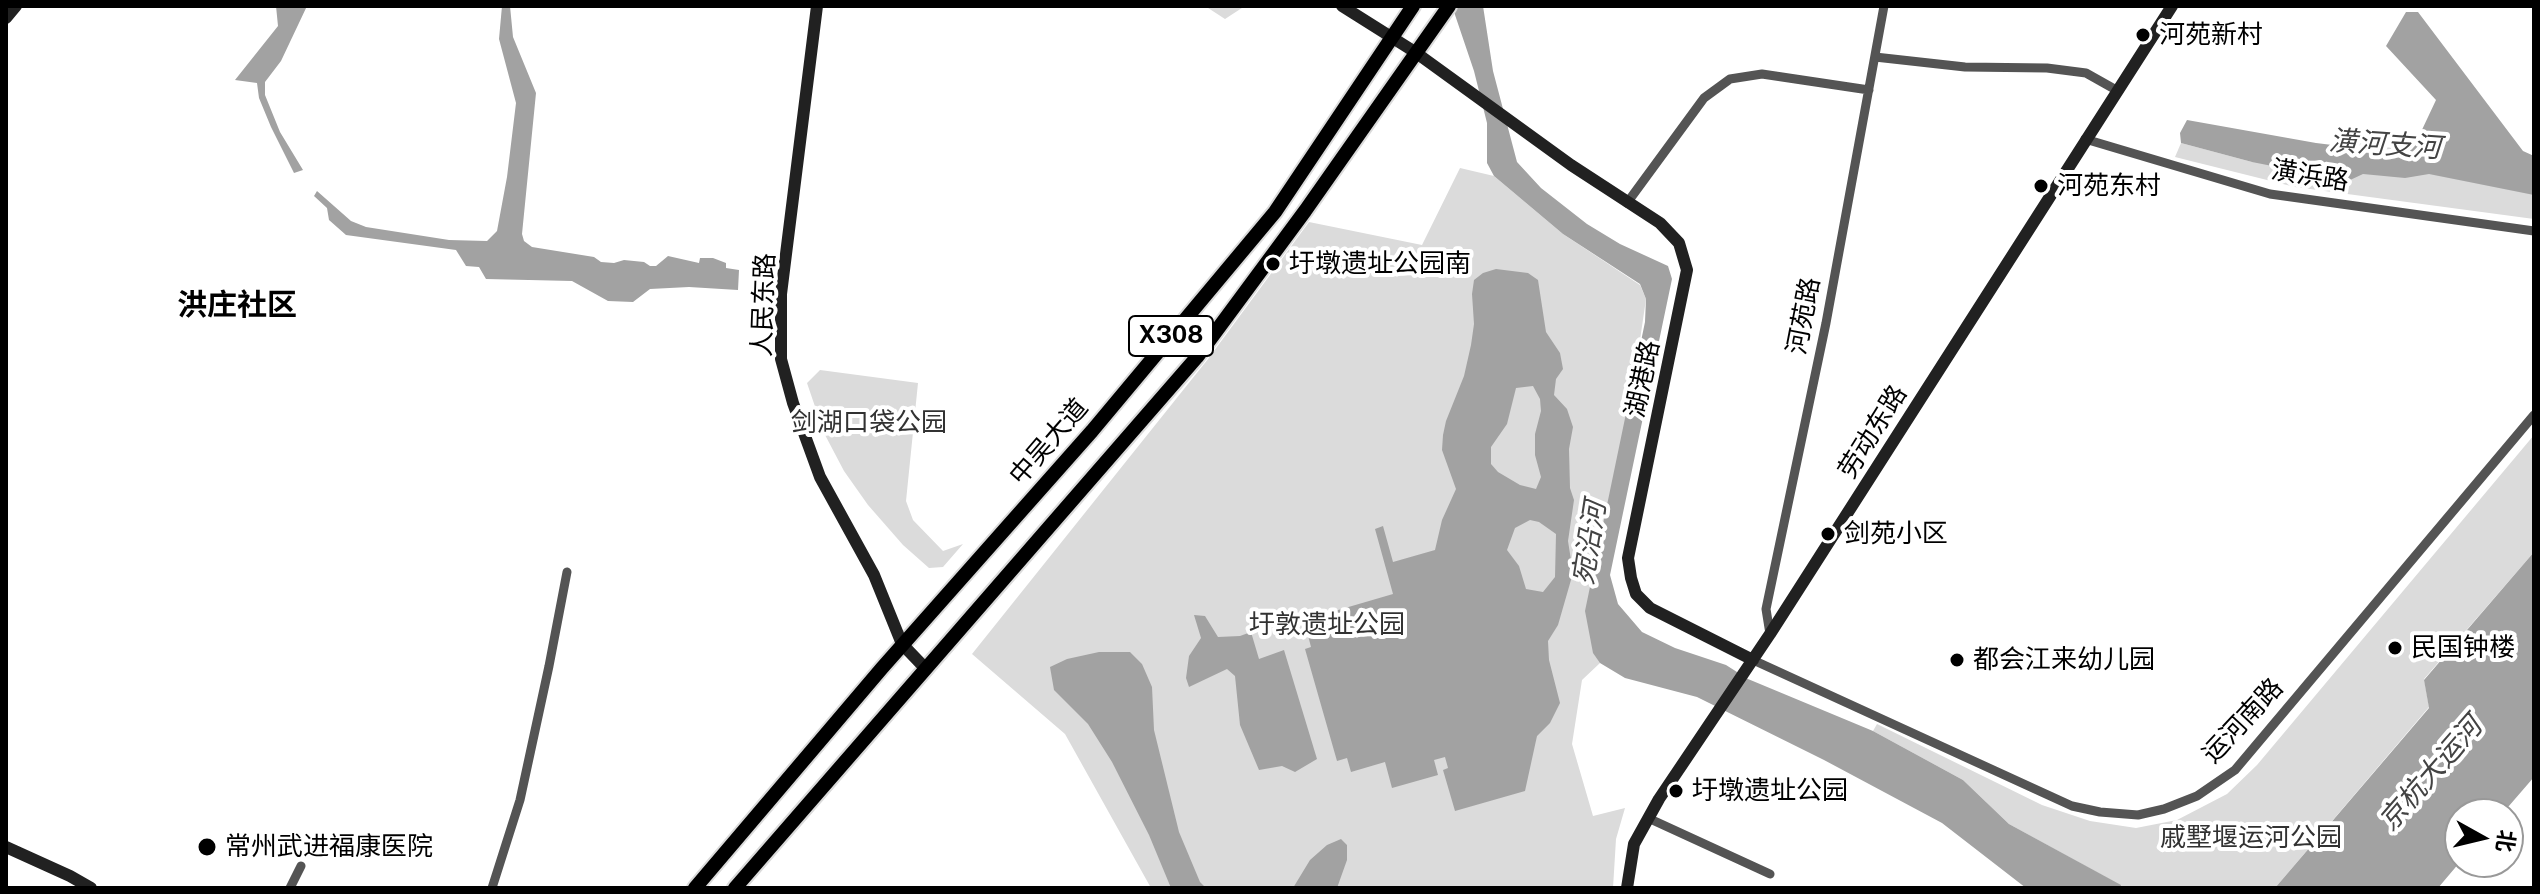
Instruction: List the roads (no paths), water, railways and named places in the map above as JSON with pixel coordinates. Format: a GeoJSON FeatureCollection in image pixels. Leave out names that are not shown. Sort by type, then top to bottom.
{"type":"FeatureCollection","features":[{"type":"Feature","properties":{"kind":"main road","name":"中吴大道"},"geometry":{"type":"LineString","coordinates":[[695,888],[902,644],[1092,431],[1275,212],[1413,6]]}},
{"type":"Feature","properties":{"kind":"main road","name":"中吴大道"},"geometry":{"type":"LineString","coordinates":[[735,888],[1197,357],[1305,211],[1449,6]]}},
{"type":"Feature","properties":{"kind":"street"},"geometry":{"type":"LineString","coordinates":[[6,18],[16,6]]}},
{"type":"Feature","properties":{"kind":"street","name":"人民东路"},"geometry":{"type":"LineString","coordinates":[[817,6],[781,294],[781,359],[793,403],[820,477],[874,575],[902,644],[925,668]]}},
{"type":"Feature","properties":{"kind":"street"},"geometry":{"type":"LineString","coordinates":[[1342,6],[1415,52]]}},
{"type":"Feature","properties":{"kind":"street","name":"河苑路"},"geometry":{"type":"LineString","coordinates":[[1770,634],[1766,609],[1826,323],[1884,6]]}},
{"type":"Feature","properties":{"kind":"street","name":"劳动东路"},"geometry":{"type":"LineString","coordinates":[[1627,888],[1634,844],[1648,818],[1720,712],[2172,6]]}},
{"type":"Feature","properties":{"kind":"street","name":"湖港路"},"geometry":{"type":"LineString","coordinates":[[1415,52],[1512,124],[1660,223],[1679,243],[1687,270],[1628,558],[1631,578],[1636,594],[1650,608],[1753,660]]}},
{"type":"Feature","properties":{"kind":"street"},"geometry":{"type":"LineString","coordinates":[[1875,57],[1965,67],[2073,71],[2086,73],[2118,91]]}},
{"type":"Feature","properties":{"kind":"street"},"geometry":{"type":"LineString","coordinates":[[1627,203],[1704,98],[1730,79],[1762,74],[1869,90]]}},
{"type":"Feature","properties":{"kind":"street","name":"潢浜路"},"geometry":{"type":"LineString","coordinates":[[2085,139],[2270,194],[2534,231]]}},
{"type":"Feature","properties":{"kind":"street","name":"运河南路"},"geometry":{"type":"LineString","coordinates":[[1753,660],[2072,806],[2138,815],[2164,809],[2197,796],[2235,770],[2534,415]]}},
{"type":"Feature","properties":{"kind":"street"},"geometry":{"type":"LineString","coordinates":[[492,888],[520,800],[567,572]]}},
{"type":"Feature","properties":{"kind":"street"},"geometry":{"type":"LineString","coordinates":[[1648,818],[1770,874]]}},
{"type":"Feature","properties":{"kind":"street"},"geometry":{"type":"LineString","coordinates":[[6,847],[91,888]]}},
{"type":"Feature","properties":{"kind":"street"},"geometry":{"type":"LineString","coordinates":[[290,888],[301,866]]}},
{"type":"Feature","properties":{"kind":"water"},"geometry":{"type":"Polygon","coordinates":[[[276,6],[307,6],[281,61],[265,82],[265,95],[280,132],[303,170],[294,173],[259,98],[257,83],[235,80],[278,26],[276,6]]]}},
{"type":"Feature","properties":{"kind":"water"},"geometry":{"type":"Polygon","coordinates":[[[502,6],[510,6],[513,37],[536,93],[522,234],[524,241],[532,247],[594,257],[601,262],[624,260],[656,266],[668,256],[699,263],[700,258],[713,258],[726,263],[726,268],[739,270],[738,290],[689,287],[650,289],[633,302],[608,301],[572,281],[486,279],[479,267],[466,266],[456,250],[346,235],[329,220],[327,208],[314,196],[317,191],[351,221],[366,227],[449,240],[487,241],[497,231],[516,103],[499,39],[502,6]]]}},
{"type":"Feature","properties":{"kind":"water"},"geometry":{"type":"Polygon","coordinates":[[[1452,6],[1483,6],[1493,71],[1517,162],[1541,188],[1587,224],[1620,244],[1668,266],[1672,279],[1610,575],[1618,604],[1642,632],[1675,648],[1726,665],[1748,679],[1873,731],[1963,780],[2009,824],[2121,885],[2120,888],[2026,888],[1942,823],[1824,760],[1697,697],[1625,678],[1600,663],[1593,653],[1585,611],[1645,322],[1646,299],[1640,284],[1563,234],[1494,176],[1487,163],[1487,123],[1474,71],[1452,6]]]}},
{"type":"Feature","properties":{"kind":"water"},"geometry":{"type":"Polygon","coordinates":[[[2406,12],[2418,12],[2523,151],[2534,156],[2534,195],[2429,174],[2405,178],[2363,174],[2348,181],[2252,162],[2181,143],[2180,133],[2187,120],[2316,143],[2390,152],[2407,149],[2420,134],[2436,100],[2386,46],[2406,12]]]}},
{"type":"Feature","properties":{"kind":"water"},"geometry":{"type":"Polygon","coordinates":[[[1496,269],[1528,273],[1538,280],[1546,332],[1560,353],[1563,369],[1556,379],[1554,395],[1567,409],[1573,427],[1569,449],[1570,488],[1574,500],[1568,541],[1573,573],[1558,625],[1548,641],[1549,660],[1560,703],[1550,723],[1537,736],[1525,791],[1455,811],[1443,770],[1448,768],[1445,757],[1434,760],[1438,775],[1392,788],[1385,762],[1351,772],[1347,758],[1337,761],[1305,649],[1311,647],[1304,620],[1393,594],[1375,529],[1383,526],[1393,562],[1435,550],[1442,520],[1456,489],[1442,450],[1443,435],[1464,376],[1471,345],[1474,280],[1496,269]],[[1533,386],[1516,388],[1507,424],[1491,447],[1491,464],[1520,485],[1536,489],[1541,477],[1535,455],[1535,434],[1541,411],[1540,399],[1533,386]],[[1530,520],[1515,528],[1507,550],[1519,566],[1526,589],[1543,592],[1555,577],[1556,534],[1539,522],[1530,520]]]}},
{"type":"Feature","properties":{"kind":"water","name":"京杭大运河"},"geometry":{"type":"Polygon","coordinates":[[[2534,552],[2534,777],[2516,798],[2444,798],[2444,878],[2446,878],[2438,888],[2275,888],[2429,708],[2424,680],[2534,552]]]}},
{"type":"Feature","properties":{"kind":"water"},"geometry":{"type":"Polygon","coordinates":[[[1194,615],[1205,616],[1218,637],[1251,632],[1259,659],[1284,650],[1317,759],[1295,772],[1282,766],[1259,770],[1240,725],[1235,676],[1227,669],[1189,687],[1186,678],[1189,656],[1201,638],[1194,615]]]}},
{"type":"Feature","properties":{"kind":"water"},"geometry":{"type":"Polygon","coordinates":[[[1099,652],[1130,652],[1142,664],[1152,687],[1154,730],[1179,832],[1200,882],[1206,888],[1171,888],[1149,835],[1112,762],[1088,724],[1054,690],[1050,667],[1067,659],[1099,652]]]}},
{"type":"Feature","properties":{"kind":"water"},"geometry":{"type":"Polygon","coordinates":[[[1341,839],[1347,845],[1347,860],[1337,888],[1293,888],[1310,860],[1327,845],[1341,839]]]}},
{"type":"Feature","properties":{"kind":"place","name":"河苑新村"},"geometry":{"type":"Point","coordinates":[2143,35]}},
{"type":"Feature","properties":{"kind":"place","name":"河苑东村"},"geometry":{"type":"Point","coordinates":[2041,186]}},
{"type":"Feature","properties":{"kind":"place","name":"圩墩遗址公园南"},"geometry":{"type":"Point","coordinates":[1273,264]}},
{"type":"Feature","properties":{"kind":"place","name":"剑苑小区"},"geometry":{"type":"Point","coordinates":[1828,534]}},
{"type":"Feature","properties":{"kind":"place","name":"民国钟楼"},"geometry":{"type":"Point","coordinates":[2395,648]}},
{"type":"Feature","properties":{"kind":"place","name":"都会江来幼儿园"},"geometry":{"type":"Point","coordinates":[1957,660]}},
{"type":"Feature","properties":{"kind":"place","name":"圩墩遗址公园"},"geometry":{"type":"Point","coordinates":[1676,791]}},
{"type":"Feature","properties":{"kind":"place","name":"常州武进福康医院"},"geometry":{"type":"Point","coordinates":[207,847]}},
{"type":"Feature","properties":{"kind":"district","name":"洪庄社区"},"geometry":{"type":"Point","coordinates":[237,306]}},
{"type":"Feature","properties":{"kind":"water label","name":"潢河支河"},"geometry":{"type":"Point","coordinates":[2385,145]}},
{"type":"Feature","properties":{"kind":"water label","name":"宛沿河"},"geometry":{"type":"Point","coordinates":[1590,543]}},
{"type":"Feature","properties":{"kind":"park label","name":"剑湖口袋公园"},"geometry":{"type":"Point","coordinates":[869,423]}},
{"type":"Feature","properties":{"kind":"park label","name":"圩敦遗址公园"},"geometry":{"type":"Point","coordinates":[1327,625]}},
{"type":"Feature","properties":{"kind":"park label","name":"戚墅堰运河公园"},"geometry":{"type":"Point","coordinates":[2251,838]}}]}
